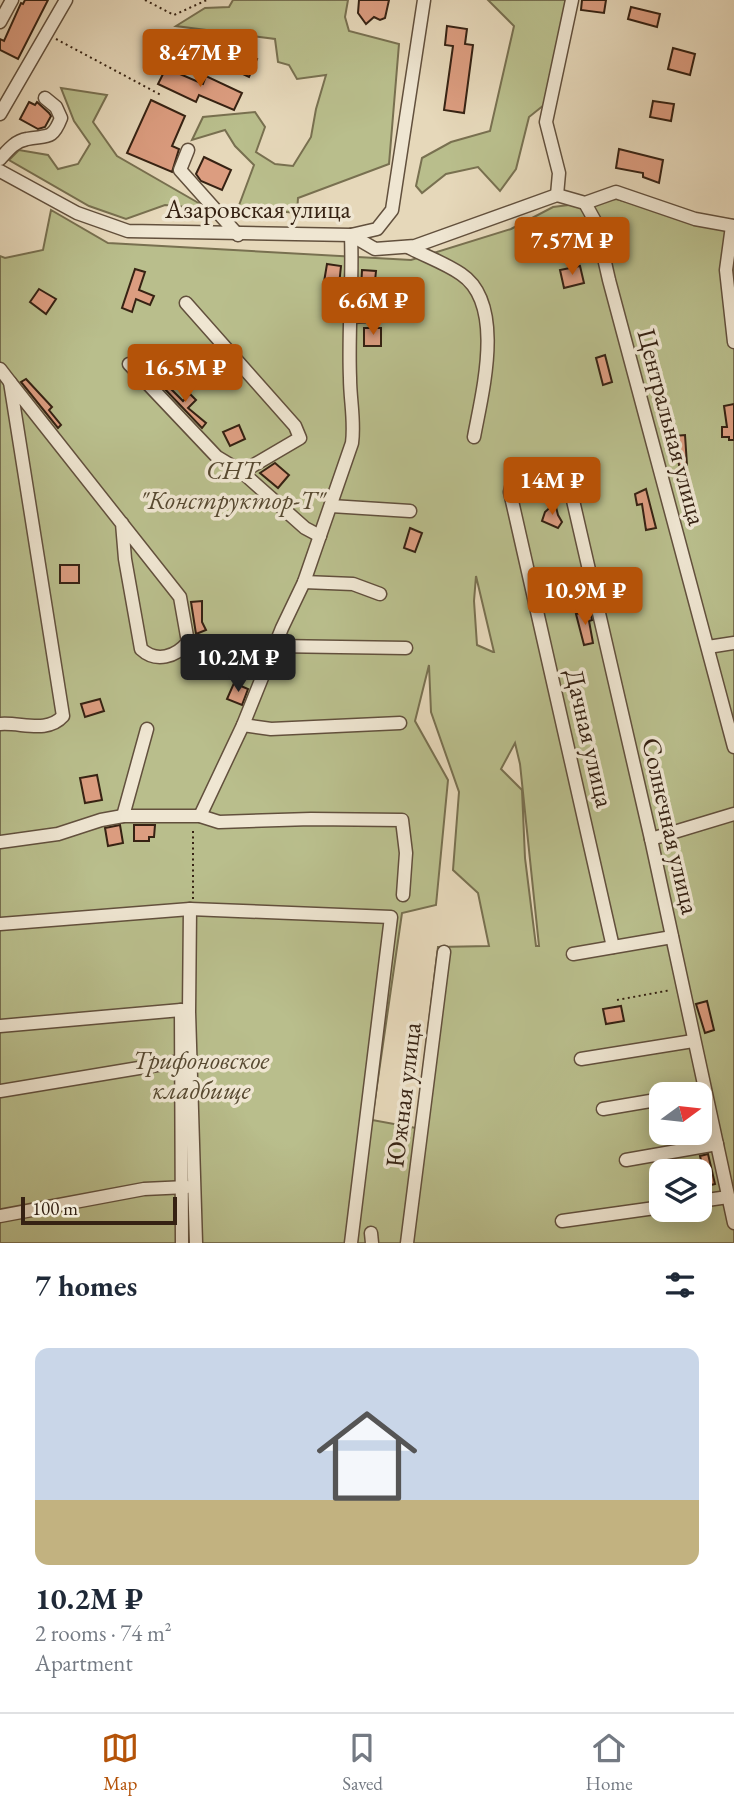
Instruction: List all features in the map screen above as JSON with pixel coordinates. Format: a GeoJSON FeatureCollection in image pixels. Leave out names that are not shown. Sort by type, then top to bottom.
{"type":"FeatureCollection","features":[{"type":"Feature","properties":{"kind":"street"},"geometry":{"type":"LineString","coordinates":[[0,22],[12,0]]}},
{"type":"Feature","properties":{"kind":"street"},"geometry":{"type":"LineString","coordinates":[[0,114],[66,0]]}},
{"type":"Feature","properties":{"kind":"street","name":"Азаровская улица"},"geometry":{"type":"LineString","coordinates":[[0,171],[77,213],[128,231],[351,235],[377,229],[392,210],[424,0]]}},
{"type":"Feature","properties":{"kind":"street"},"geometry":{"type":"LineString","coordinates":[[557,195],[558,173],[546,122],[572,0]]}},
{"type":"Feature","properties":{"kind":"street"},"geometry":{"type":"LineString","coordinates":[[0,159],[12,145],[25,139],[46,138],[56,131],[61,118],[56,107],[45,98]]}},
{"type":"Feature","properties":{"kind":"street"},"geometry":{"type":"LineString","coordinates":[[188,150],[180,170],[238,235]]}},
{"type":"Feature","properties":{"kind":"street"},"geometry":{"type":"LineString","coordinates":[[351,235],[375,249],[415,246],[557,195],[585,203],[616,192],[695,219],[733,226],[726,270],[734,342]]}},
{"type":"Feature","properties":{"kind":"street","name":"Центральная улица"},"geometry":{"type":"LineString","coordinates":[[585,203],[596,223],[734,747]]}},
{"type":"Feature","properties":{"kind":"street"},"geometry":{"type":"LineString","coordinates":[[197,816],[243,725],[304,582],[352,443],[351,235]]}},
{"type":"Feature","properties":{"kind":"street"},"geometry":{"type":"LineString","coordinates":[[408,247],[463,275],[482,299],[487,366],[474,437]]}},
{"type":"Feature","properties":{"kind":"street"},"geometry":{"type":"LineString","coordinates":[[186,303],[295,426],[300,438],[242,472]]}},
{"type":"Feature","properties":{"kind":"street"},"geometry":{"type":"LineString","coordinates":[[351,317],[414,313]]}},
{"type":"Feature","properties":{"kind":"street"},"geometry":{"type":"LineString","coordinates":[[129,364],[217,457],[242,472],[305,528],[320,536]]}},
{"type":"Feature","properties":{"kind":"street"},"geometry":{"type":"LineString","coordinates":[[0,369],[10,383],[122,523],[180,597],[188,642],[180,652],[161,658],[149,656],[141,649],[125,559],[122,523]]}},
{"type":"Feature","properties":{"kind":"street"},"geometry":{"type":"LineString","coordinates":[[0,724],[42,727],[57,723],[63,716],[10,383]]}},
{"type":"Feature","properties":{"kind":"street","name":"Солнечная улица"},"geometry":{"type":"LineString","coordinates":[[530,467],[554,468],[572,496],[651,839],[693,1041],[699,1082]]}},
{"type":"Feature","properties":{"kind":"street","name":"Дачная улица"},"geometry":{"type":"LineString","coordinates":[[530,467],[514,475],[510,492],[613,947]]}},
{"type":"Feature","properties":{"kind":"street"},"geometry":{"type":"LineString","coordinates":[[331,506],[410,511]]}},
{"type":"Feature","properties":{"kind":"street"},"geometry":{"type":"LineString","coordinates":[[304,582],[353,584],[380,594]]}},
{"type":"Feature","properties":{"kind":"street"},"geometry":{"type":"LineString","coordinates":[[708,647],[734,643]]}},
{"type":"Feature","properties":{"kind":"street"},"geometry":{"type":"LineString","coordinates":[[275,646],[406,648]]}},
{"type":"Feature","properties":{"kind":"street"},"geometry":{"type":"LineString","coordinates":[[243,725],[271,729],[400,723]]}},
{"type":"Feature","properties":{"kind":"street"},"geometry":{"type":"LineString","coordinates":[[123,816],[146,729]]}},
{"type":"Feature","properties":{"kind":"street"},"geometry":{"type":"LineString","coordinates":[[651,839],[734,814]]}},
{"type":"Feature","properties":{"kind":"street"},"geometry":{"type":"LineString","coordinates":[[0,842],[58,834],[123,816],[197,816],[219,822],[402,820],[406,853],[403,895]]}},
{"type":"Feature","properties":{"kind":"street"},"geometry":{"type":"LineString","coordinates":[[192,909],[185,1011],[196,1243]]}},
{"type":"Feature","properties":{"kind":"street"},"geometry":{"type":"LineString","coordinates":[[0,924],[192,909],[391,917],[351,1243]]}},
{"type":"Feature","properties":{"kind":"street"},"geometry":{"type":"LineString","coordinates":[[573,954],[672,937]]}},
{"type":"Feature","properties":{"kind":"street","name":"Южная улица"},"geometry":{"type":"LineString","coordinates":[[407,1243],[444,952]]}},
{"type":"Feature","properties":{"kind":"street"},"geometry":{"type":"LineString","coordinates":[[0,1026],[185,1011]]}},
{"type":"Feature","properties":{"kind":"street"},"geometry":{"type":"LineString","coordinates":[[582,1059],[693,1041]]}},
{"type":"Feature","properties":{"kind":"street"},"geometry":{"type":"LineString","coordinates":[[0,1091],[186,1060]]}},
{"type":"Feature","properties":{"kind":"street"},"geometry":{"type":"LineString","coordinates":[[179,1241],[186,1060]]}},
{"type":"Feature","properties":{"kind":"street"},"geometry":{"type":"LineString","coordinates":[[603,1109],[649,1101]]}},
{"type":"Feature","properties":{"kind":"street","name":"Солнечная улица"},"geometry":{"type":"LineString","coordinates":[[712,1129],[734,1223]]}},
{"type":"Feature","properties":{"kind":"street"},"geometry":{"type":"LineString","coordinates":[[625,1160],[717,1144]]}},
{"type":"Feature","properties":{"kind":"street"},"geometry":{"type":"LineString","coordinates":[[0,1216],[144,1189],[194,1187]]}},
{"type":"Feature","properties":{"kind":"street"},"geometry":{"type":"LineString","coordinates":[[712,1199],[728,1197]]}},
{"type":"Feature","properties":{"kind":"street"},"geometry":{"type":"LineString","coordinates":[[562,1222],[649,1209]]}},
{"type":"Feature","properties":{"kind":"path"},"geometry":{"type":"LineString","coordinates":[[145,0],[173,15],[207,0]]}},
{"type":"Feature","properties":{"kind":"path"},"geometry":{"type":"LineString","coordinates":[[46,33],[161,95]]}},
{"type":"Feature","properties":{"kind":"path"},"geometry":{"type":"LineString","coordinates":[[192,909],[197,816]]}},
{"type":"Feature","properties":{"kind":"path"},"geometry":{"type":"LineString","coordinates":[[617,1000],[682,988]]}},
{"type":"Feature","properties":{"kind":"green space"},"geometry":{"type":"Polygon","coordinates":[[[233,0],[348,0],[345,17],[349,31],[399,44],[389,164],[298,198],[297,213],[238,208],[254,165],[235,146],[225,130],[192,140],[203,117],[255,112],[265,127],[256,152],[275,164],[293,166],[311,137],[326,75],[297,79],[289,65],[278,62],[275,39],[176,26],[205,8],[229,7],[233,0]]]}},
{"type":"Feature","properties":{"kind":"green space"},"geometry":{"type":"Polygon","coordinates":[[[488,0],[568,0],[544,105],[529,117],[516,169],[500,191],[478,167],[446,174],[422,193],[416,186],[422,158],[451,142],[490,131],[514,26],[488,0]]]}},
{"type":"Feature","properties":{"kind":"green space"},"geometry":{"type":"Polygon","coordinates":[[[61,88],[107,95],[93,122],[117,156],[209,209],[165,205],[126,219],[89,206],[9,160],[19,150],[48,155],[58,169],[78,164],[90,144],[74,121],[61,88]]]}},
{"type":"Feature","properties":{"kind":"green space"},"geometry":{"type":"Polygon","coordinates":[[[616,199],[734,230],[734,1243],[0,1243],[0,256],[5,258],[43,250],[51,210],[108,243],[411,260],[511,229],[553,207],[616,199]],[[476,576],[474,601],[477,645],[494,652],[476,576]],[[429,665],[415,721],[448,780],[436,905],[402,913],[372,1120],[416,1128],[438,947],[489,946],[478,893],[453,870],[459,792],[431,712],[429,665]],[[515,743],[501,769],[522,790],[525,858],[536,946],[539,946],[520,764],[515,743]]]}},
{"type":"Feature","properties":{"kind":"building"},"geometry":{"type":"Polygon","coordinates":[[[25,0],[48,0],[18,59],[0,50],[0,39],[4,41],[21,3],[25,0]]]}},
{"type":"Feature","properties":{"kind":"building"},"geometry":{"type":"Polygon","coordinates":[[[359,0],[389,0],[385,18],[380,20],[374,17],[366,24],[358,13],[359,0]]]}},
{"type":"Feature","properties":{"kind":"building"},"geometry":{"type":"Polygon","coordinates":[[[582,0],[606,0],[604,13],[581,10],[582,0]]]}},
{"type":"Feature","properties":{"kind":"building"},"geometry":{"type":"Polygon","coordinates":[[[631,7],[660,14],[657,27],[628,19],[631,7]]]}},
{"type":"Feature","properties":{"kind":"building"},"geometry":{"type":"Polygon","coordinates":[[[447,26],[467,29],[465,44],[473,45],[464,113],[444,110],[453,46],[445,45],[447,26]]]}},
{"type":"Feature","properties":{"kind":"building"},"geometry":{"type":"Polygon","coordinates":[[[223,44],[257,59],[249,77],[215,61],[223,44]]]}},
{"type":"Feature","properties":{"kind":"building"},"geometry":{"type":"Polygon","coordinates":[[[673,48],[695,54],[690,75],[668,69],[673,48]]]}},
{"type":"Feature","properties":{"kind":"building"},"geometry":{"type":"Polygon","coordinates":[[[166,68],[203,84],[206,76],[242,93],[234,110],[199,95],[196,102],[158,84],[166,68]]]}},
{"type":"Feature","properties":{"kind":"building"},"geometry":{"type":"Polygon","coordinates":[[[151,100],[185,116],[172,146],[179,149],[172,172],[127,153],[151,100]]]}},
{"type":"Feature","properties":{"kind":"building"},"geometry":{"type":"Polygon","coordinates":[[[653,101],[674,104],[671,121],[650,117],[653,101]]]}},
{"type":"Feature","properties":{"kind":"building"},"geometry":{"type":"Polygon","coordinates":[[[29,102],[35,105],[37,102],[51,116],[45,127],[38,129],[20,119],[29,102]]]}},
{"type":"Feature","properties":{"kind":"building"},"geometry":{"type":"Polygon","coordinates":[[[619,149],[663,160],[659,183],[643,177],[643,173],[616,168],[619,149]]]}},
{"type":"Feature","properties":{"kind":"building"},"geometry":{"type":"Polygon","coordinates":[[[204,157],[231,170],[222,190],[201,181],[196,174],[204,157]]]}},
{"type":"Feature","properties":{"kind":"building"},"geometry":{"type":"Polygon","coordinates":[[[327,264],[341,266],[339,285],[324,282],[327,264]]]}},
{"type":"Feature","properties":{"kind":"building"},"geometry":{"type":"Polygon","coordinates":[[[580,266],[584,283],[564,288],[560,270],[580,266]]]}},
{"type":"Feature","properties":{"kind":"building"},"geometry":{"type":"Polygon","coordinates":[[[135,269],[145,272],[139,290],[154,296],[150,305],[136,299],[132,312],[122,308],[135,269]]]}},
{"type":"Feature","properties":{"kind":"building"},"geometry":{"type":"Polygon","coordinates":[[[362,270],[376,271],[374,291],[361,290],[362,270]]]}},
{"type":"Feature","properties":{"kind":"building"},"geometry":{"type":"Polygon","coordinates":[[[39,289],[56,299],[46,314],[30,302],[39,289]]]}},
{"type":"Feature","properties":{"kind":"building"},"geometry":{"type":"Polygon","coordinates":[[[364,328],[381,328],[381,346],[364,346],[364,328]]]}},
{"type":"Feature","properties":{"kind":"building"},"geometry":{"type":"Polygon","coordinates":[[[605,355],[612,382],[603,385],[596,358],[605,355]]]}},
{"type":"Feature","properties":{"kind":"building"},"geometry":{"type":"Polygon","coordinates":[[[26,379],[52,407],[49,410],[61,425],[58,428],[21,382],[26,379]]]}},
{"type":"Feature","properties":{"kind":"building"},"geometry":{"type":"Polygon","coordinates":[[[164,382],[183,401],[190,394],[196,400],[188,408],[206,423],[202,428],[161,385],[164,382]]]}},
{"type":"Feature","properties":{"kind":"building"},"geometry":{"type":"Polygon","coordinates":[[[734,404],[734,440],[729,440],[729,437],[722,437],[722,427],[727,427],[724,406],[734,404]]]}},
{"type":"Feature","properties":{"kind":"building"},"geometry":{"type":"Polygon","coordinates":[[[239,425],[245,439],[230,446],[223,432],[239,425]]]}},
{"type":"Feature","properties":{"kind":"building"},"geometry":{"type":"Polygon","coordinates":[[[685,435],[687,465],[679,465],[674,436],[685,435]]]}},
{"type":"Feature","properties":{"kind":"building"},"geometry":{"type":"Polygon","coordinates":[[[275,463],[289,475],[278,488],[260,473],[275,463]]]}},
{"type":"Feature","properties":{"kind":"building"},"geometry":{"type":"Polygon","coordinates":[[[646,489],[656,528],[646,530],[642,504],[637,505],[635,494],[646,489]]]}},
{"type":"Feature","properties":{"kind":"building"},"geometry":{"type":"Polygon","coordinates":[[[555,503],[562,522],[558,528],[542,521],[545,512],[555,503]]]}},
{"type":"Feature","properties":{"kind":"building"},"geometry":{"type":"Polygon","coordinates":[[[410,528],[422,533],[415,552],[404,548],[410,528]]]}},
{"type":"Feature","properties":{"kind":"building"},"geometry":{"type":"Polygon","coordinates":[[[60,565],[79,565],[79,583],[60,583],[60,565]]]}},
{"type":"Feature","properties":{"kind":"building"},"geometry":{"type":"Polygon","coordinates":[[[202,601],[202,622],[206,630],[196,634],[191,602],[202,601]]]}},
{"type":"Feature","properties":{"kind":"building"},"geometry":{"type":"Polygon","coordinates":[[[590,611],[593,643],[584,645],[576,614],[590,611]]]}},
{"type":"Feature","properties":{"kind":"building"},"geometry":{"type":"Polygon","coordinates":[[[234,683],[248,689],[242,705],[227,699],[234,683]]]}},
{"type":"Feature","properties":{"kind":"building"},"geometry":{"type":"Polygon","coordinates":[[[100,699],[104,711],[85,717],[81,704],[100,699]]]}},
{"type":"Feature","properties":{"kind":"building"},"geometry":{"type":"Polygon","coordinates":[[[97,775],[102,800],[85,803],[80,778],[97,775]]]}},
{"type":"Feature","properties":{"kind":"building"},"geometry":{"type":"Polygon","coordinates":[[[120,825],[123,843],[108,846],[105,828],[120,825]]]}},
{"type":"Feature","properties":{"kind":"building"},"geometry":{"type":"Polygon","coordinates":[[[134,825],[155,825],[154,837],[149,837],[149,841],[134,841],[134,825]]]}},
{"type":"Feature","properties":{"kind":"building"},"geometry":{"type":"Polygon","coordinates":[[[707,1001],[714,1030],[705,1033],[696,1004],[707,1001]]]}},
{"type":"Feature","properties":{"kind":"building"},"geometry":{"type":"Polygon","coordinates":[[[621,1006],[624,1021],[606,1024],[603,1009],[621,1006]]]}},
{"type":"Feature","properties":{"kind":"building"},"geometry":{"type":"Polygon","coordinates":[[[708,1154],[709,1159],[701,1159],[700,1156],[708,1154]]]}},
{"type":"Feature","properties":{"kind":"park label","name":"СНТ \"Конструктор-Т\""},"geometry":{"type":"Point","coordinates":[232,485]}},
{"type":"Feature","properties":{"kind":"park label","name":"Трифоновское кладбище"},"geometry":{"type":"Point","coordinates":[201,1075]}}]}
